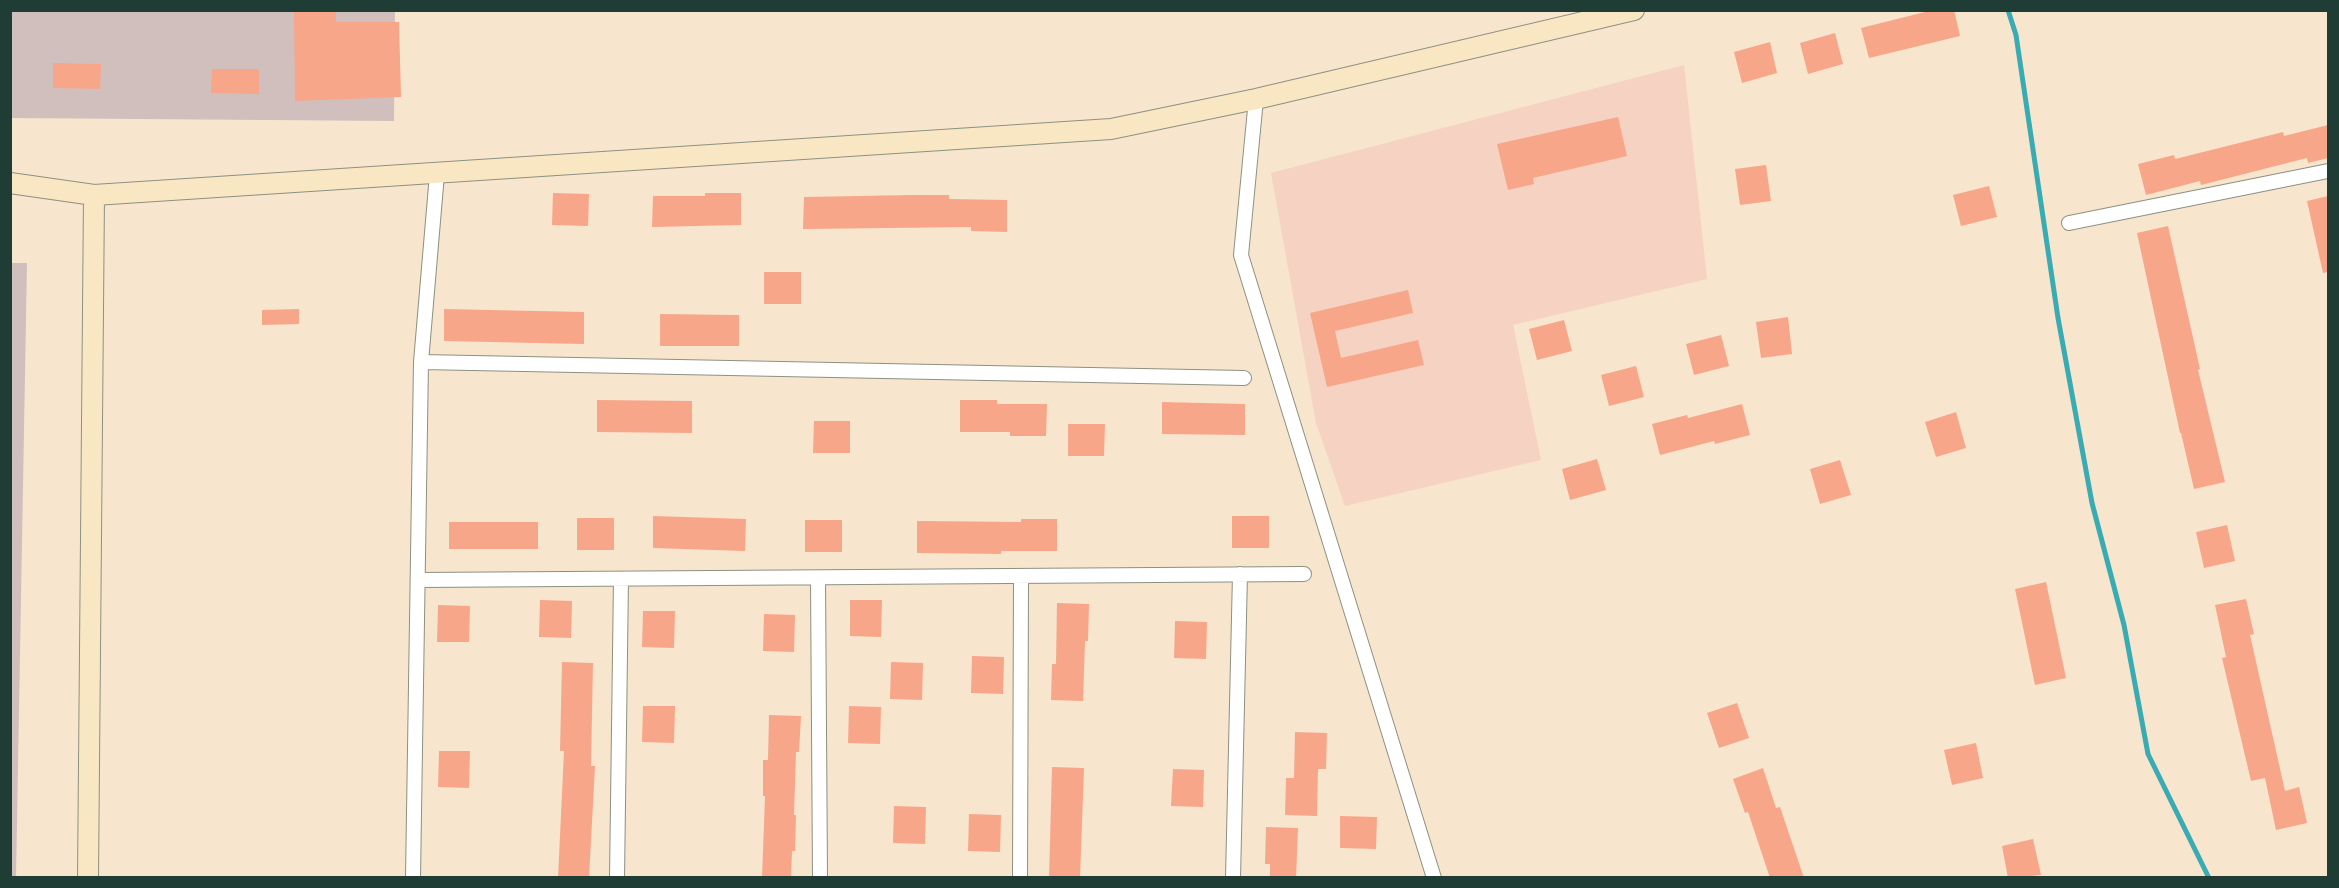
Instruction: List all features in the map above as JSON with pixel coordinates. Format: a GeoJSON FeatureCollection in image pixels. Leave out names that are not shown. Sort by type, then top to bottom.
{"type":"FeatureCollection","features":[{"type":"Feature","properties":{"kind":"street"},"geometry":{"type":"LineString","coordinates":[[10,183],[94,195],[1111,129],[1256,99],[1634,10]]}},
{"type":"Feature","properties":{"kind":"street"},"geometry":{"type":"LineString","coordinates":[[1256,99],[1241,255],[1434,878]]}},
{"type":"Feature","properties":{"kind":"street"},"geometry":{"type":"LineString","coordinates":[[2069,223],[2328,171]]}},
{"type":"Feature","properties":{"kind":"street"},"geometry":{"type":"LineString","coordinates":[[413,878],[422,363],[437,174]]}},
{"type":"Feature","properties":{"kind":"street"},"geometry":{"type":"LineString","coordinates":[[88,878],[94,195]]}},
{"type":"Feature","properties":{"kind":"street"},"geometry":{"type":"LineString","coordinates":[[422,363],[1244,378]]}},
{"type":"Feature","properties":{"kind":"street"},"geometry":{"type":"LineString","coordinates":[[1233,878],[1240,574]]}},
{"type":"Feature","properties":{"kind":"street"},"geometry":{"type":"LineString","coordinates":[[418,580],[1304,574]]}},
{"type":"Feature","properties":{"kind":"street"},"geometry":{"type":"LineString","coordinates":[[1020,878],[1021,577]]}},
{"type":"Feature","properties":{"kind":"street"},"geometry":{"type":"LineString","coordinates":[[818,578],[820,878]]}},
{"type":"Feature","properties":{"kind":"street"},"geometry":{"type":"LineString","coordinates":[[617,878],[621,579]]}},
{"type":"Feature","properties":{"kind":"shaded area"},"geometry":{"type":"Polygon","coordinates":[[[11,11],[395,11],[394,121],[11,118],[11,11]]]}},
{"type":"Feature","properties":{"kind":"shaded area"},"geometry":{"type":"Polygon","coordinates":[[[1684,65],[1707,279],[1513,325],[1541,460],[1345,506],[1316,423],[1271,173],[1684,65]]]}},
{"type":"Feature","properties":{"kind":"shaded area"},"geometry":{"type":"Polygon","coordinates":[[[11,263],[27,263],[16,878],[10,877],[11,263]]]}},
{"type":"Feature","properties":{"kind":"building"},"geometry":{"type":"Polygon","coordinates":[[[294,10],[336,10],[336,22],[399,22],[401,97],[295,101],[294,10]]]}},
{"type":"Feature","properties":{"kind":"building"},"geometry":{"type":"Polygon","coordinates":[[[1933,10],[1954,10],[1960,36],[1869,58],[1861,28],[1933,10]]]}},
{"type":"Feature","properties":{"kind":"building"},"geometry":{"type":"Polygon","coordinates":[[[1835,33],[1843,64],[1808,74],[1800,43],[1835,33]]]}},
{"type":"Feature","properties":{"kind":"building"},"geometry":{"type":"Polygon","coordinates":[[[1770,42],[1777,73],[1742,83],[1734,52],[1770,42]]]}},
{"type":"Feature","properties":{"kind":"building"},"geometry":{"type":"Polygon","coordinates":[[[53,63],[101,64],[100,89],[53,88],[53,63]]]}},
{"type":"Feature","properties":{"kind":"building"},"geometry":{"type":"Polygon","coordinates":[[[212,69],[259,69],[259,94],[211,93],[212,69]]]}},
{"type":"Feature","properties":{"kind":"building"},"geometry":{"type":"Polygon","coordinates":[[[1618,117],[1627,156],[1533,178],[1534,184],[1508,190],[1497,144],[1618,117]]]}},
{"type":"Feature","properties":{"kind":"building"},"geometry":{"type":"Polygon","coordinates":[[[2328,125],[2328,158],[2308,163],[2307,158],[2201,185],[2200,181],[2146,195],[2138,164],[2174,155],[2175,159],[2283,132],[2284,136],[2328,125]]]}},
{"type":"Feature","properties":{"kind":"building"},"geometry":{"type":"Polygon","coordinates":[[[1766,165],[1771,201],[1740,205],[1735,169],[1766,165]]]}},
{"type":"Feature","properties":{"kind":"building"},"geometry":{"type":"Polygon","coordinates":[[[1989,186],[1997,217],[1961,226],[1953,195],[1989,186]]]}},
{"type":"Feature","properties":{"kind":"building"},"geometry":{"type":"Polygon","coordinates":[[[553,193],[589,194],[588,226],[552,225],[553,193]]]}},
{"type":"Feature","properties":{"kind":"building"},"geometry":{"type":"Polygon","coordinates":[[[705,193],[741,193],[741,225],[652,227],[653,196],[705,196],[705,193]]]}},
{"type":"Feature","properties":{"kind":"building"},"geometry":{"type":"Polygon","coordinates":[[[949,195],[949,199],[1007,200],[1007,232],[971,231],[971,227],[803,229],[804,197],[949,195]]]}},
{"type":"Feature","properties":{"kind":"building"},"geometry":{"type":"Polygon","coordinates":[[[2328,196],[2328,272],[2323,273],[2307,201],[2328,196]]]}},
{"type":"Feature","properties":{"kind":"building"},"geometry":{"type":"Polygon","coordinates":[[[2168,226],[2200,369],[2198,370],[2225,482],[2194,489],[2137,233],[2168,226]]]}},
{"type":"Feature","properties":{"kind":"building"},"geometry":{"type":"Polygon","coordinates":[[[764,272],[801,272],[801,304],[764,304],[764,272]]]}},
{"type":"Feature","properties":{"kind":"building"},"geometry":{"type":"Polygon","coordinates":[[[1408,290],[1413,313],[1335,331],[1341,358],[1418,340],[1424,365],[1327,387],[1310,313],[1408,290]]]}},
{"type":"Feature","properties":{"kind":"building"},"geometry":{"type":"Polygon","coordinates":[[[299,309],[299,324],[262,325],[262,310],[299,309]]]}},
{"type":"Feature","properties":{"kind":"building"},"geometry":{"type":"Polygon","coordinates":[[[444,309],[584,312],[584,344],[444,341],[444,309]]]}},
{"type":"Feature","properties":{"kind":"building"},"geometry":{"type":"Polygon","coordinates":[[[660,314],[739,315],[739,346],[660,346],[660,314]]]}},
{"type":"Feature","properties":{"kind":"building"},"geometry":{"type":"Polygon","coordinates":[[[1788,317],[1792,354],[1761,358],[1756,322],[1788,317]]]}},
{"type":"Feature","properties":{"kind":"building"},"geometry":{"type":"Polygon","coordinates":[[[1564,320],[1572,351],[1537,360],[1529,329],[1564,320]]]}},
{"type":"Feature","properties":{"kind":"building"},"geometry":{"type":"Polygon","coordinates":[[[1721,335],[1729,366],[1694,375],[1686,344],[1721,335]]]}},
{"type":"Feature","properties":{"kind":"building"},"geometry":{"type":"Polygon","coordinates":[[[1636,366],[1644,397],[1609,406],[1601,375],[1636,366]]]}},
{"type":"Feature","properties":{"kind":"building"},"geometry":{"type":"Polygon","coordinates":[[[597,400],[692,401],[692,433],[597,432],[597,400]]]}},
{"type":"Feature","properties":{"kind":"building"},"geometry":{"type":"Polygon","coordinates":[[[960,400],[997,400],[997,404],[1047,404],[1046,436],[1010,436],[1010,432],[960,432],[960,400]]]}},
{"type":"Feature","properties":{"kind":"building"},"geometry":{"type":"Polygon","coordinates":[[[1162,402],[1245,404],[1245,435],[1162,434],[1162,402]]]}},
{"type":"Feature","properties":{"kind":"building"},"geometry":{"type":"Polygon","coordinates":[[[1742,404],[1750,435],[1715,444],[1714,441],[1660,455],[1652,424],[1687,415],[1688,418],[1742,404]]]}},
{"type":"Feature","properties":{"kind":"building"},"geometry":{"type":"Polygon","coordinates":[[[1956,412],[1966,448],[1936,457],[1925,422],[1956,412]]]}},
{"type":"Feature","properties":{"kind":"building"},"geometry":{"type":"Polygon","coordinates":[[[814,421],[850,421],[850,453],[813,453],[814,421]]]}},
{"type":"Feature","properties":{"kind":"building"},"geometry":{"type":"Polygon","coordinates":[[[1068,424],[1105,424],[1104,456],[1068,456],[1068,424]]]}},
{"type":"Feature","properties":{"kind":"building"},"geometry":{"type":"Polygon","coordinates":[[[1597,459],[1606,490],[1570,500],[1562,469],[1597,459]]]}},
{"type":"Feature","properties":{"kind":"building"},"geometry":{"type":"Polygon","coordinates":[[[1840,460],[1851,495],[1820,504],[1810,469],[1840,460]]]}},
{"type":"Feature","properties":{"kind":"building"},"geometry":{"type":"Polygon","coordinates":[[[653,516],[746,519],[745,551],[653,548],[653,516]]]}},
{"type":"Feature","properties":{"kind":"building"},"geometry":{"type":"Polygon","coordinates":[[[1232,516],[1269,516],[1269,548],[1232,548],[1232,516]]]}},
{"type":"Feature","properties":{"kind":"building"},"geometry":{"type":"Polygon","coordinates":[[[577,518],[614,518],[614,550],[577,550],[577,518]]]}},
{"type":"Feature","properties":{"kind":"building"},"geometry":{"type":"Polygon","coordinates":[[[1021,519],[1057,519],[1057,551],[1001,551],[1001,554],[917,553],[917,521],[1021,522],[1021,519]]]}},
{"type":"Feature","properties":{"kind":"building"},"geometry":{"type":"Polygon","coordinates":[[[805,520],[842,520],[842,552],[805,552],[805,520]]]}},
{"type":"Feature","properties":{"kind":"building"},"geometry":{"type":"Polygon","coordinates":[[[449,522],[538,522],[538,549],[449,549],[449,522]]]}},
{"type":"Feature","properties":{"kind":"building"},"geometry":{"type":"Polygon","coordinates":[[[2227,525],[2235,561],[2204,568],[2196,532],[2227,525]]]}},
{"type":"Feature","properties":{"kind":"building"},"geometry":{"type":"Polygon","coordinates":[[[2046,582],[2066,678],[2035,685],[2015,589],[2046,582]]]}},
{"type":"Feature","properties":{"kind":"building"},"geometry":{"type":"Polygon","coordinates":[[[2246,599],[2254,634],[2250,635],[2285,791],[2299,787],[2307,823],[2276,830],[2265,778],[2251,781],[2222,658],[2226,657],[2215,605],[2246,599]]]}},
{"type":"Feature","properties":{"kind":"building"},"geometry":{"type":"Polygon","coordinates":[[[540,600],[572,601],[571,638],[539,637],[540,600]]]}},
{"type":"Feature","properties":{"kind":"building"},"geometry":{"type":"Polygon","coordinates":[[[850,600],[882,600],[881,637],[850,636],[850,600]]]}},
{"type":"Feature","properties":{"kind":"building"},"geometry":{"type":"Polygon","coordinates":[[[1057,603],[1089,604],[1083,701],[1051,700],[1052,664],[1056,664],[1057,603]]]}},
{"type":"Feature","properties":{"kind":"building"},"geometry":{"type":"Polygon","coordinates":[[[438,605],[470,606],[469,642],[437,642],[438,605]]]}},
{"type":"Feature","properties":{"kind":"building"},"geometry":{"type":"Polygon","coordinates":[[[643,611],[675,611],[674,648],[642,647],[643,611]]]}},
{"type":"Feature","properties":{"kind":"building"},"geometry":{"type":"Polygon","coordinates":[[[764,614],[795,615],[794,652],[763,651],[764,614]]]}},
{"type":"Feature","properties":{"kind":"building"},"geometry":{"type":"Polygon","coordinates":[[[1175,621],[1207,622],[1206,659],[1174,658],[1175,621]]]}},
{"type":"Feature","properties":{"kind":"building"},"geometry":{"type":"Polygon","coordinates":[[[972,656],[1004,657],[1003,694],[971,693],[972,656]]]}},
{"type":"Feature","properties":{"kind":"building"},"geometry":{"type":"Polygon","coordinates":[[[562,662],[593,663],[591,766],[595,766],[589,878],[558,878],[564,751],[560,751],[562,662]]]}},
{"type":"Feature","properties":{"kind":"building"},"geometry":{"type":"Polygon","coordinates":[[[891,662],[923,663],[922,700],[890,699],[891,662]]]}},
{"type":"Feature","properties":{"kind":"building"},"geometry":{"type":"Polygon","coordinates":[[[1737,703],[1749,738],[1719,748],[1707,713],[1737,703]]]}},
{"type":"Feature","properties":{"kind":"building"},"geometry":{"type":"Polygon","coordinates":[[[643,706],[675,706],[674,743],[642,742],[643,706]]]}},
{"type":"Feature","properties":{"kind":"building"},"geometry":{"type":"Polygon","coordinates":[[[849,706],[881,707],[880,744],[848,743],[849,706]]]}},
{"type":"Feature","properties":{"kind":"building"},"geometry":{"type":"Polygon","coordinates":[[[769,715],[801,716],[799,752],[796,752],[795,851],[792,851],[791,878],[762,878],[765,796],[763,796],[763,760],[768,760],[769,715]]]}},
{"type":"Feature","properties":{"kind":"building"},"geometry":{"type":"Polygon","coordinates":[[[1295,732],[1327,733],[1326,769],[1318,769],[1317,816],[1285,815],[1286,778],[1294,778],[1295,732]]]}},
{"type":"Feature","properties":{"kind":"building"},"geometry":{"type":"Polygon","coordinates":[[[1976,743],[1983,778],[1952,785],[1944,750],[1976,743]]]}},
{"type":"Feature","properties":{"kind":"building"},"geometry":{"type":"Polygon","coordinates":[[[439,751],[470,751],[469,788],[438,787],[439,751]]]}},
{"type":"Feature","properties":{"kind":"building"},"geometry":{"type":"Polygon","coordinates":[[[1052,767],[1084,768],[1080,878],[1049,878],[1052,767]]]}},
{"type":"Feature","properties":{"kind":"building"},"geometry":{"type":"Polygon","coordinates":[[[1763,768],[1776,808],[1780,807],[1804,878],[1770,878],[1748,812],[1745,813],[1733,779],[1763,768]]]}},
{"type":"Feature","properties":{"kind":"building"},"geometry":{"type":"Polygon","coordinates":[[[1173,769],[1204,770],[1203,807],[1171,806],[1173,769]]]}},
{"type":"Feature","properties":{"kind":"building"},"geometry":{"type":"Polygon","coordinates":[[[894,806],[926,807],[925,844],[893,843],[894,806]]]}},
{"type":"Feature","properties":{"kind":"building"},"geometry":{"type":"Polygon","coordinates":[[[969,814],[1001,815],[1000,852],[968,851],[969,814]]]}},
{"type":"Feature","properties":{"kind":"building"},"geometry":{"type":"Polygon","coordinates":[[[1340,816],[1377,817],[1376,849],[1340,848],[1340,816]]]}},
{"type":"Feature","properties":{"kind":"building"},"geometry":{"type":"Polygon","coordinates":[[[1266,827],[1298,828],[1296,878],[1270,878],[1270,864],[1265,864],[1266,827]]]}},
{"type":"Feature","properties":{"kind":"building"},"geometry":{"type":"Polygon","coordinates":[[[2033,839],[2041,875],[2008,878],[2002,846],[2033,839]]]}},
{"type":"Feature","properties":{"kind":"waterway"},"geometry":{"type":"LineString","coordinates":[[2008,10],[2016,35],[2058,318],[2092,503],[2124,625],[2148,754],[2209,878]]}}]}
